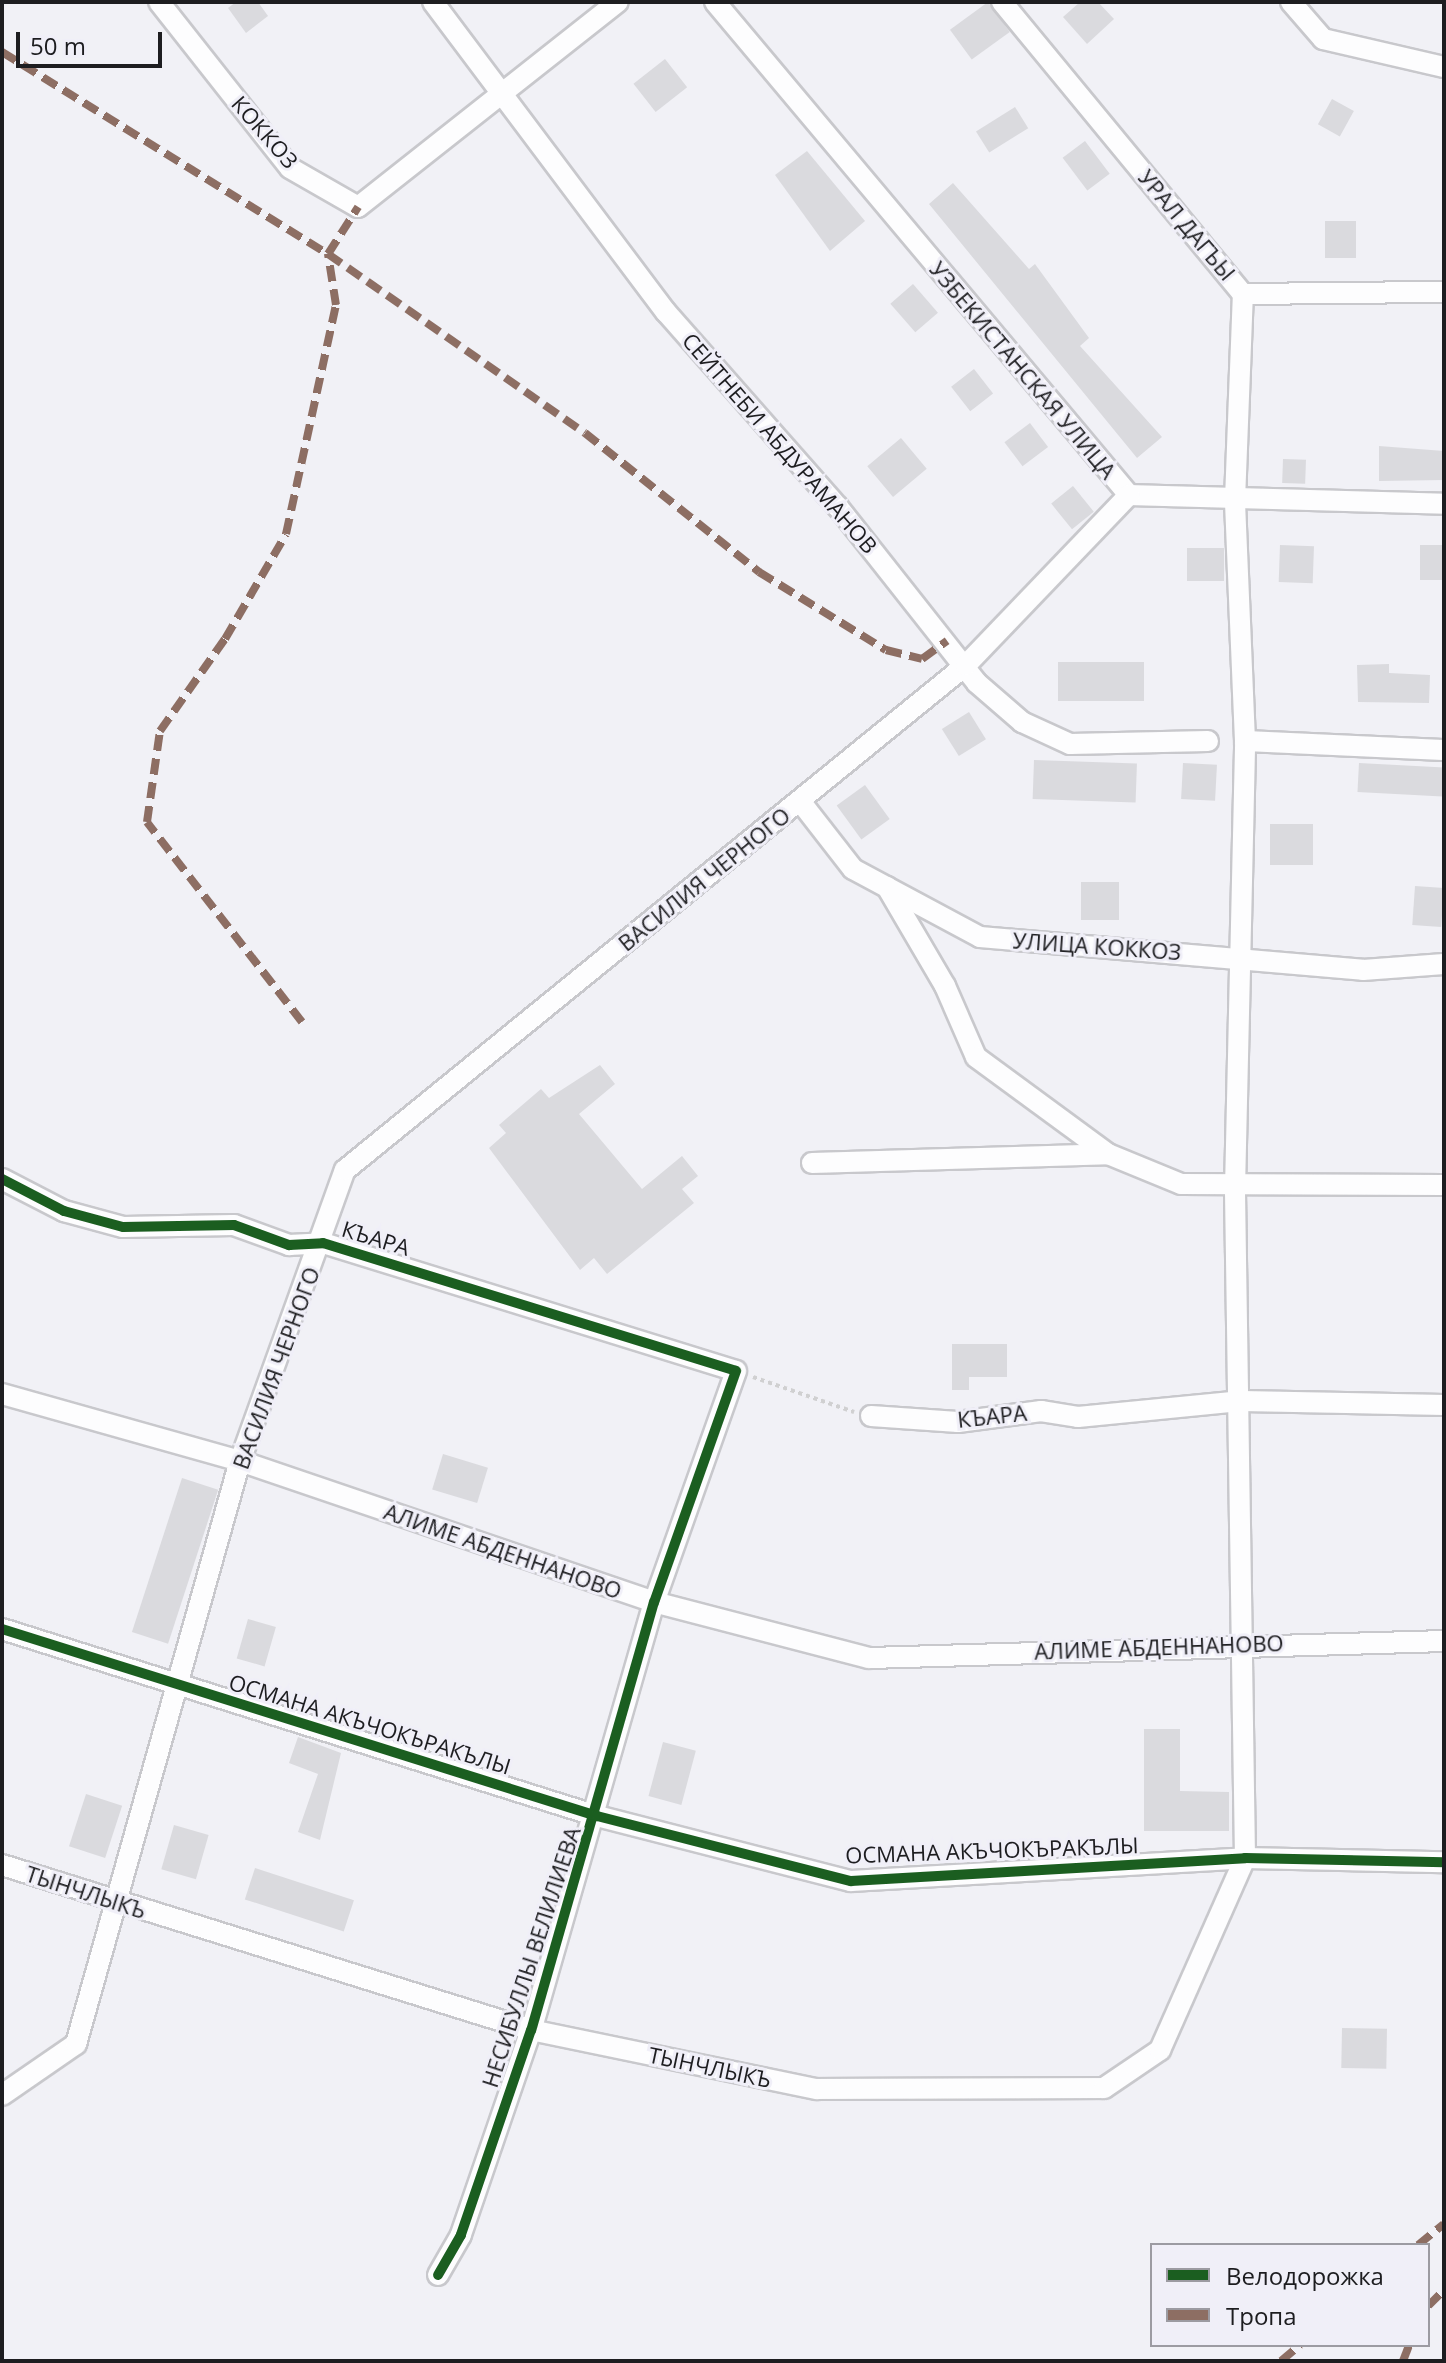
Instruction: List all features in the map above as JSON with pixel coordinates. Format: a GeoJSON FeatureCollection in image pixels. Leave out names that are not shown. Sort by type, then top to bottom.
{"type":"FeatureCollection","features":[{"type":"Feature","properties":{"kind":"street","name":"КОККОЗ"},"geometry":{"type":"LineString","coordinates":[[159,2],[290,168],[358,207],[506,90]]}},
{"type":"Feature","properties":{"kind":"street","name":"СЕЙТНЕБИ АБДУРАМАНОВ"},"geometry":{"type":"LineString","coordinates":[[433,2],[506,90],[666,312],[966,665],[1022,722],[1070,744],[1208,741]]}},
{"type":"Feature","properties":{"kind":"street"},"geometry":{"type":"LineString","coordinates":[[506,90],[618,2]]}},
{"type":"Feature","properties":{"kind":"street","name":"УЗБЕКИСТАНСКАЯ УЛИЦА"},"geometry":{"type":"LineString","coordinates":[[715,2],[1129,495],[1444,504]]}},
{"type":"Feature","properties":{"kind":"street","name":"УРАЛ ДАГЪЫ"},"geometry":{"type":"LineString","coordinates":[[1002,2],[1243,294],[1444,292]]}},
{"type":"Feature","properties":{"kind":"street"},"geometry":{"type":"LineString","coordinates":[[1291,2],[1323,39],[1444,67]]}},
{"type":"Feature","properties":{"kind":"street","name":"ТЫНЧЛЫКЪ"},"geometry":{"type":"LineString","coordinates":[[2,1865],[531,2030],[817,2089],[1104,2088],[1160,2050],[1245,1858],[1240,1796],[1242,1401],[1235,1189],[1237,957],[1245,741],[1235,500],[1243,294]]}},
{"type":"Feature","properties":{"kind":"street","name":"ВАСИЛИЯ ЧЕРНОГО"},"geometry":{"type":"LineString","coordinates":[[2,2095],[76,2044],[240,1461],[323,1243],[345,1170],[966,665],[1129,495]]}},
{"type":"Feature","properties":{"kind":"street"},"geometry":{"type":"LineString","coordinates":[[1245,741],[1444,750]]}},
{"type":"Feature","properties":{"kind":"street","name":"УЛИЦА КОККОЗ"},"geometry":{"type":"LineString","coordinates":[[800,801],[853,869],[980,937],[1363,970],[1444,964]]}},
{"type":"Feature","properties":{"kind":"street"},"geometry":{"type":"LineString","coordinates":[[887,887],[945,986],[976,1057],[1108,1154],[1181,1184],[1235,1189],[1304,1181],[1444,1185]]}},
{"type":"Feature","properties":{"kind":"street"},"geometry":{"type":"LineString","coordinates":[[812,1163],[1108,1154]]}},
{"type":"Feature","properties":{"kind":"street","name":"КЪАРА"},"geometry":{"type":"LineString","coordinates":[[2,1179],[64,1211],[123,1227],[234,1225],[289,1245],[323,1243],[736,1371]]}},
{"type":"Feature","properties":{"kind":"street","name":"НЕСИБУЛЛЫ ВЕЛИЛИЕВА"},"geometry":{"type":"LineString","coordinates":[[438,2275],[461,2235],[531,2030],[597,1816],[654,1602],[736,1371]]}},
{"type":"Feature","properties":{"kind":"street","name":"АЛИМЕ АБДЕННАНОВО"},"geometry":{"type":"LineString","coordinates":[[2,1394],[240,1461],[654,1602],[869,1658],[1242,1643],[1444,1641]]}},
{"type":"Feature","properties":{"kind":"street","name":"КЪАРА"},"geometry":{"type":"LineString","coordinates":[[871,1416],[958,1422],[1041,1411],[1078,1417],[1242,1401],[1444,1405]]}},
{"type":"Feature","properties":{"kind":"street","name":"ОСМАНА АКЪЧОКЪРАКЪЛЫ"},"geometry":{"type":"LineString","coordinates":[[2,1629],[597,1816],[851,1881],[1245,1858],[1444,1862]]}},
{"type":"Feature","properties":{"kind":"path"},"geometry":{"type":"LineString","coordinates":[[736,1371],[871,1416]]}},
{"type":"Feature","properties":{"kind":"building"},"geometry":{"type":"Polygon","coordinates":[[[236,2],[258,2],[268,16],[246,33],[228,8],[236,2]]]}},
{"type":"Feature","properties":{"kind":"building"},"geometry":{"type":"Polygon","coordinates":[[[988,2],[1010,32],[972,60],[950,30],[988,2]]]}},
{"type":"Feature","properties":{"kind":"building"},"geometry":{"type":"Polygon","coordinates":[[[1080,2],[1098,2],[1114,19],[1087,44],[1063,17],[1080,2]]]}},
{"type":"Feature","properties":{"kind":"building"},"geometry":{"type":"Polygon","coordinates":[[[665,59],[687,87],[656,112],[633,84],[665,59]]]}},
{"type":"Feature","properties":{"kind":"building"},"geometry":{"type":"Polygon","coordinates":[[[1332,99],[1354,111],[1340,136],[1318,124],[1332,99]]]}},
{"type":"Feature","properties":{"kind":"building"},"geometry":{"type":"Polygon","coordinates":[[[1015,107],[1028,128],[989,153],[976,131],[1015,107]]]}},
{"type":"Feature","properties":{"kind":"building"},"geometry":{"type":"Polygon","coordinates":[[[1085,141],[1110,174],[1087,191],[1063,158],[1085,141]]]}},
{"type":"Feature","properties":{"kind":"building"},"geometry":{"type":"Polygon","coordinates":[[[807,151],[865,221],[830,251],[775,175],[807,151]]]}},
{"type":"Feature","properties":{"kind":"building"},"geometry":{"type":"Polygon","coordinates":[[[953,183],[1029,269],[1035,264],[1089,338],[1080,346],[1162,437],[1137,458],[929,204],[953,183]]]}},
{"type":"Feature","properties":{"kind":"building"},"geometry":{"type":"Polygon","coordinates":[[[1325,221],[1356,221],[1356,258],[1325,258],[1325,221]]]}},
{"type":"Feature","properties":{"kind":"building"},"geometry":{"type":"Polygon","coordinates":[[[913,284],[938,313],[915,332],[890,304],[913,284]]]}},
{"type":"Feature","properties":{"kind":"building"},"geometry":{"type":"Polygon","coordinates":[[[974,369],[993,393],[970,411],[951,387],[974,369]]]}},
{"type":"Feature","properties":{"kind":"building"},"geometry":{"type":"Polygon","coordinates":[[[1030,423],[1048,447],[1022,466],[1004,442],[1030,423]]]}},
{"type":"Feature","properties":{"kind":"building"},"geometry":{"type":"Polygon","coordinates":[[[901,438],[927,469],[893,497],[867,466],[901,438]]]}},
{"type":"Feature","properties":{"kind":"building"},"geometry":{"type":"Polygon","coordinates":[[[1379,446],[1444,451],[1444,480],[1379,481],[1379,446]]]}},
{"type":"Feature","properties":{"kind":"building"},"geometry":{"type":"Polygon","coordinates":[[[1283,459],[1306,460],[1305,484],[1282,483],[1283,459]]]}},
{"type":"Feature","properties":{"kind":"building"},"geometry":{"type":"Polygon","coordinates":[[[1073,486],[1094,512],[1072,529],[1051,504],[1073,486]]]}},
{"type":"Feature","properties":{"kind":"building"},"geometry":{"type":"Polygon","coordinates":[[[1280,545],[1314,546],[1313,583],[1279,582],[1280,545]]]}},
{"type":"Feature","properties":{"kind":"building"},"geometry":{"type":"Polygon","coordinates":[[[1420,545],[1444,545],[1444,580],[1420,580],[1420,545]]]}},
{"type":"Feature","properties":{"kind":"building"},"geometry":{"type":"Polygon","coordinates":[[[1187,548],[1224,548],[1224,581],[1187,581],[1187,548]]]}},
{"type":"Feature","properties":{"kind":"building"},"geometry":{"type":"Polygon","coordinates":[[[1058,662],[1144,662],[1144,701],[1058,701],[1058,662]]]}},
{"type":"Feature","properties":{"kind":"building"},"geometry":{"type":"Polygon","coordinates":[[[1389,664],[1389,673],[1430,675],[1429,703],[1358,702],[1357,665],[1389,664]]]}},
{"type":"Feature","properties":{"kind":"building"},"geometry":{"type":"Polygon","coordinates":[[[969,712],[986,739],[959,756],[942,729],[969,712]]]}},
{"type":"Feature","properties":{"kind":"building"},"geometry":{"type":"Polygon","coordinates":[[[1034,760],[1137,764],[1136,803],[1033,799],[1034,760]]]}},
{"type":"Feature","properties":{"kind":"building"},"geometry":{"type":"Polygon","coordinates":[[[1183,763],[1217,765],[1215,801],[1181,799],[1183,763]]]}},
{"type":"Feature","properties":{"kind":"building"},"geometry":{"type":"Polygon","coordinates":[[[1359,763],[1444,767],[1442,796],[1357,792],[1359,763]]]}},
{"type":"Feature","properties":{"kind":"building"},"geometry":{"type":"Polygon","coordinates":[[[865,785],[890,819],[861,840],[837,806],[865,785]]]}},
{"type":"Feature","properties":{"kind":"building"},"geometry":{"type":"Polygon","coordinates":[[[1270,824],[1313,824],[1313,865],[1270,865],[1270,824]]]}},
{"type":"Feature","properties":{"kind":"building"},"geometry":{"type":"Polygon","coordinates":[[[1081,882],[1119,882],[1119,920],[1081,920],[1081,882]]]}},
{"type":"Feature","properties":{"kind":"building"},"geometry":{"type":"Polygon","coordinates":[[[1415,886],[1444,888],[1441,927],[1412,925],[1415,886]]]}},
{"type":"Feature","properties":{"kind":"building"},"geometry":{"type":"Polygon","coordinates":[[[600,1065],[615,1084],[579,1114],[642,1189],[682,1156],[698,1176],[682,1189],[694,1203],[607,1274],[594,1258],[580,1270],[489,1148],[506,1133],[499,1125],[541,1089],[549,1098],[600,1065]]]}},
{"type":"Feature","properties":{"kind":"building"},"geometry":{"type":"Polygon","coordinates":[[[952,1344],[1007,1344],[1007,1377],[969,1377],[969,1390],[952,1390],[952,1344]]]}},
{"type":"Feature","properties":{"kind":"building"},"geometry":{"type":"Polygon","coordinates":[[[443,1454],[488,1468],[477,1503],[432,1489],[443,1454]]]}},
{"type":"Feature","properties":{"kind":"building"},"geometry":{"type":"Polygon","coordinates":[[[182,1478],[218,1490],[168,1644],[132,1632],[182,1478]]]}},
{"type":"Feature","properties":{"kind":"building"},"geometry":{"type":"Polygon","coordinates":[[[248,1619],[276,1627],[265,1666],[237,1658],[248,1619]]]}},
{"type":"Feature","properties":{"kind":"building"},"geometry":{"type":"Polygon","coordinates":[[[1144,1729],[1180,1729],[1180,1791],[1229,1792],[1229,1831],[1144,1831],[1144,1729]]]}},
{"type":"Feature","properties":{"kind":"building"},"geometry":{"type":"Polygon","coordinates":[[[298,1737],[341,1753],[320,1840],[298,1832],[318,1774],[289,1763],[298,1737]]]}},
{"type":"Feature","properties":{"kind":"building"},"geometry":{"type":"Polygon","coordinates":[[[663,1742],[696,1751],[681,1805],[649,1796],[663,1742]]]}},
{"type":"Feature","properties":{"kind":"building"},"geometry":{"type":"Polygon","coordinates":[[[86,1794],[122,1806],[105,1858],[69,1846],[86,1794]]]}},
{"type":"Feature","properties":{"kind":"building"},"geometry":{"type":"Polygon","coordinates":[[[174,1825],[209,1835],[196,1879],[161,1869],[174,1825]]]}},
{"type":"Feature","properties":{"kind":"building"},"geometry":{"type":"Polygon","coordinates":[[[255,1868],[354,1900],[344,1932],[245,1899],[255,1868]]]}},
{"type":"Feature","properties":{"kind":"building"},"geometry":{"type":"Polygon","coordinates":[[[1342,2028],[1387,2029],[1386,2069],[1341,2068],[1342,2028]]]}},
{"type":"Feature","properties":{"kind":"marked path"},"geometry":{"type":"LineString","coordinates":[[2,52],[328,254],[585,433],[759,572],[886,650],[922,659],[947,641]]}},
{"type":"Feature","properties":{"kind":"marked path"},"geometry":{"type":"LineString","coordinates":[[302,1022],[147,822],[160,731],[225,639],[286,534],[336,305],[328,254],[358,207]]}},
{"type":"Feature","properties":{"kind":"marked path"},"geometry":{"type":"LineString","coordinates":[[1420,2243],[1444,2224]]}},
{"type":"Feature","properties":{"kind":"marked path"},"geometry":{"type":"LineString","coordinates":[[1430,2304],[1444,2290]]}},
{"type":"Feature","properties":{"kind":"marked path"},"geometry":{"type":"LineString","coordinates":[[1281,2361],[1298,2347]]}},
{"type":"Feature","properties":{"kind":"marked path"},"geometry":{"type":"LineString","coordinates":[[1403,2361],[1408,2347]]}},
{"type":"Feature","properties":{"kind":"cycle path"},"geometry":{"type":"LineString","coordinates":[[2,1179],[64,1211],[123,1227],[234,1225],[289,1245],[323,1243],[736,1371],[654,1602],[531,2030],[461,2235],[438,2275]]}},
{"type":"Feature","properties":{"kind":"cycle path"},"geometry":{"type":"LineString","coordinates":[[2,1629],[597,1816],[851,1881],[1245,1858],[1444,1862]]}}]}
